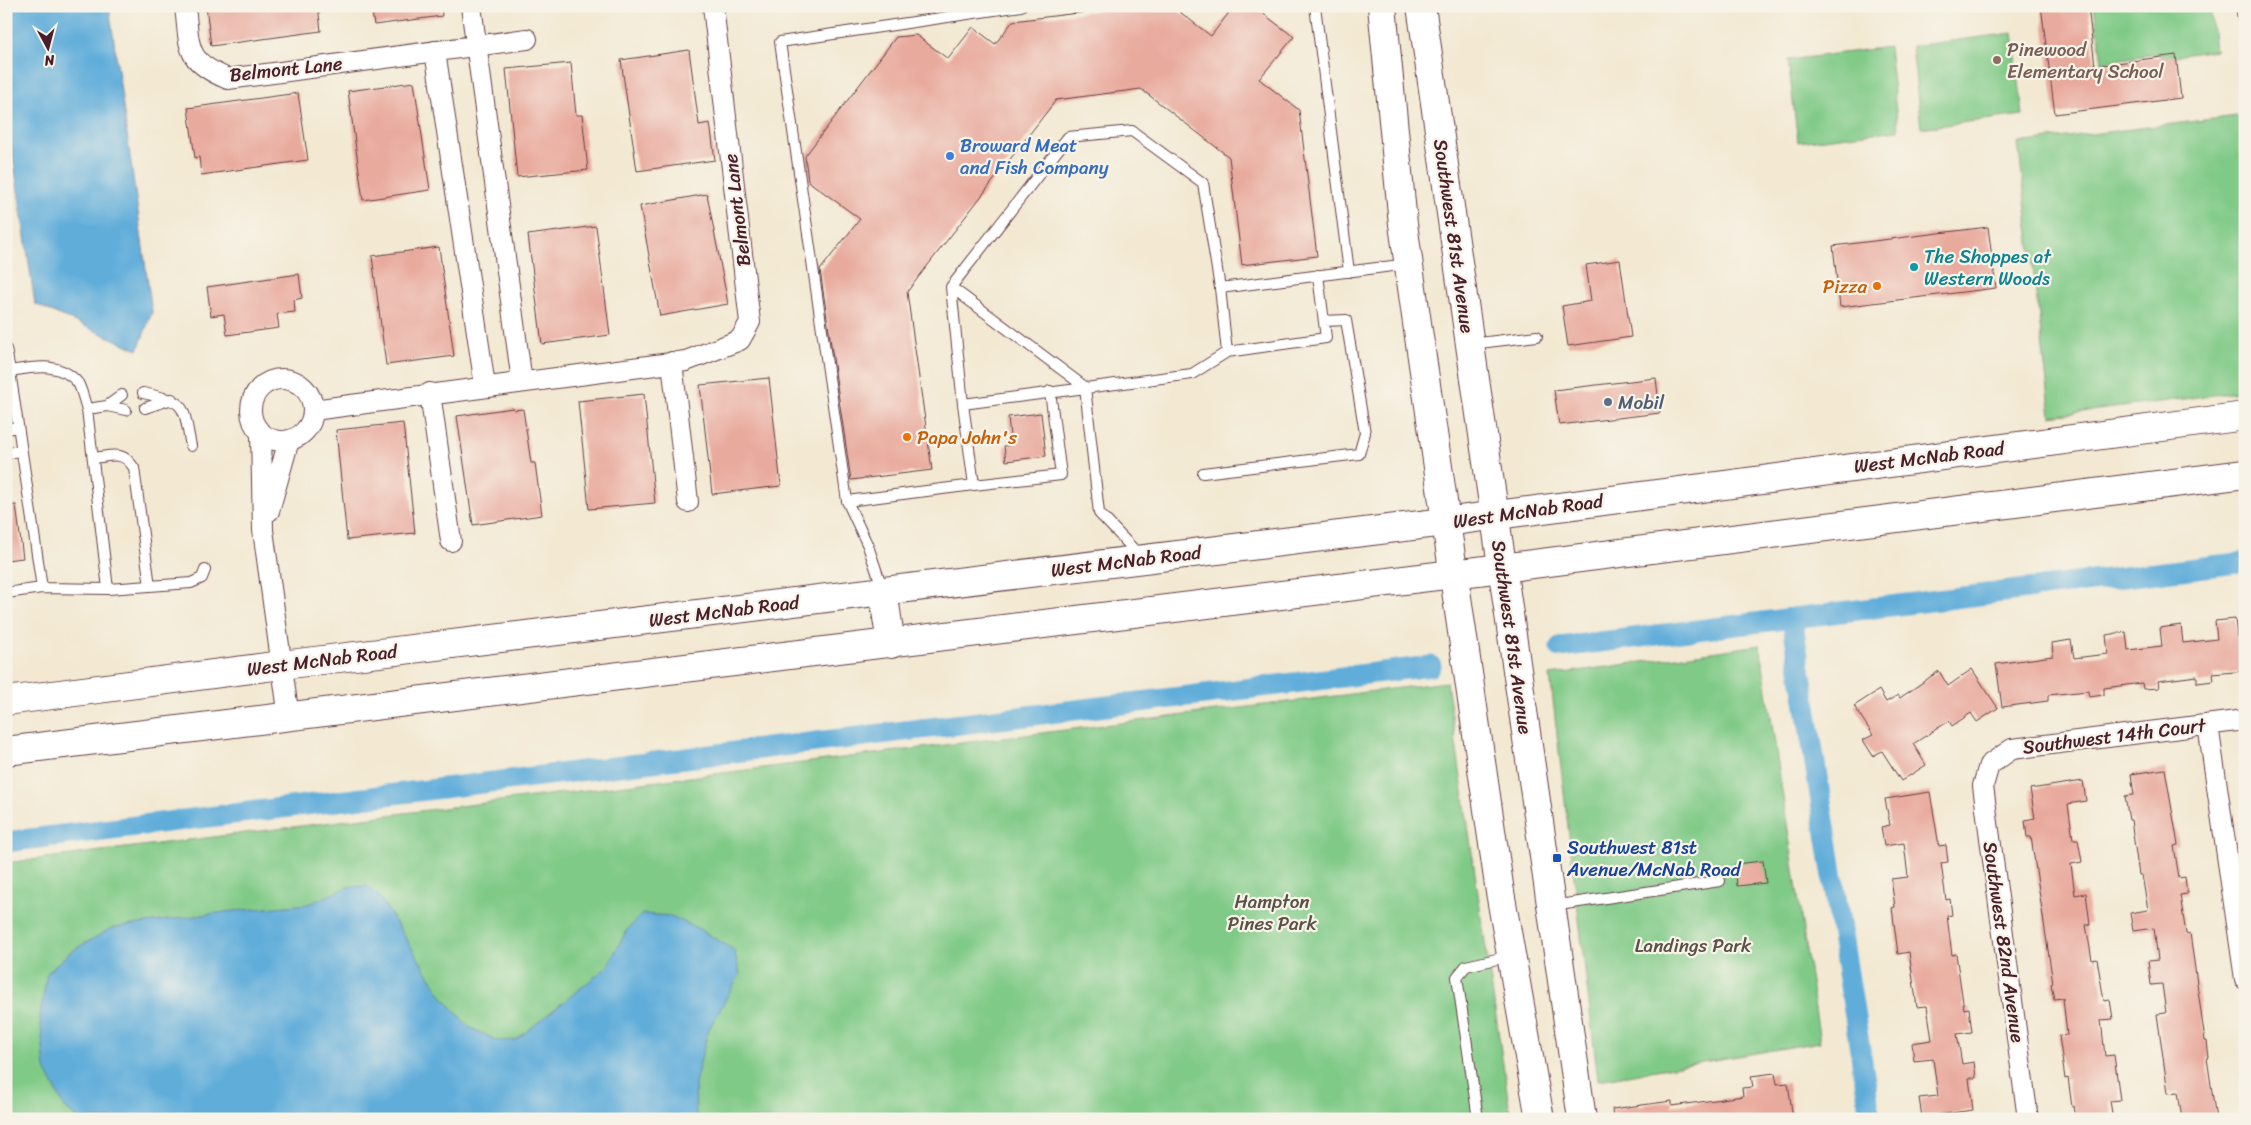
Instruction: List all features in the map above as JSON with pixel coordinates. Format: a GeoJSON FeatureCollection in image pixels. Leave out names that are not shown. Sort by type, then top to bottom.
{"type":"FeatureCollection","features":[{"type":"Feature","properties":{"kind":"main road"},"geometry":{"type":"LineString","coordinates":[[1382,6],[1408,264],[1511,955],[1540,1119]]}},
{"type":"Feature","properties":{"kind":"main road","name":"Southwest 81st Avenue"},"geometry":{"type":"LineString","coordinates":[[1421,6],[1582,1119]]}},
{"type":"Feature","properties":{"kind":"main road","name":"West McNab Road"},"geometry":{"type":"LineString","coordinates":[[6,701],[282,665],[1445,522],[2245,416]]}},
{"type":"Feature","properties":{"kind":"main road"},"geometry":{"type":"LineString","coordinates":[[6,751],[891,644],[2245,474]]}},
{"type":"Feature","properties":{"kind":"main road"},"geometry":{"type":"LineString","coordinates":[[883,591],[891,644]]}},
{"type":"Feature","properties":{"kind":"street","name":"Belmont Lane"},"geometry":{"type":"LineString","coordinates":[[186,6],[189,43],[197,62],[208,71],[228,79],[527,39]]}},
{"type":"Feature","properties":{"kind":"street"},"geometry":{"type":"LineString","coordinates":[[471,6],[522,382]]}},
{"type":"Feature","properties":{"kind":"street","name":"Belmont Lane"},"geometry":{"type":"LineString","coordinates":[[313,410],[430,393],[686,361],[740,340],[750,322],[713,6]]}},
{"type":"Feature","properties":{"kind":"street"},"geometry":{"type":"LineString","coordinates":[[435,51],[485,386]]}},
{"type":"Feature","properties":{"kind":"street"},"geometry":{"type":"LineString","coordinates":[[672,362],[688,502]]}},
{"type":"Feature","properties":{"kind":"street"},"geometry":{"type":"LineString","coordinates":[[279,379],[289,380],[298,384],[306,391],[311,400],[313,410],[306,429],[299,436],[279,441],[261,433],[254,425],[251,405],[260,387],[279,379]]}},
{"type":"Feature","properties":{"kind":"street"},"geometry":{"type":"LineString","coordinates":[[430,393],[451,542]]}},
{"type":"Feature","properties":{"kind":"street"},"geometry":{"type":"LineString","coordinates":[[261,433],[263,530],[289,718]]}},
{"type":"Feature","properties":{"kind":"street"},"geometry":{"type":"LineString","coordinates":[[263,530],[289,440]]}},
{"type":"Feature","properties":{"kind":"street","name":"Southwest 14th Court"},"geometry":{"type":"LineString","coordinates":[[1989,765],[2012,749],[2245,720]]}},
{"type":"Feature","properties":{"kind":"street"},"geometry":{"type":"LineString","coordinates":[[2208,725],[2245,980]]}},
{"type":"Feature","properties":{"kind":"street","name":"Southwest 82nd Avenue"},"geometry":{"type":"LineString","coordinates":[[1989,765],[1983,786],[2028,1119]]}},
{"type":"Feature","properties":{"kind":"lane"},"geometry":{"type":"LineString","coordinates":[[883,591],[868,546],[847,501],[780,42],[1021,6]]}},
{"type":"Feature","properties":{"kind":"lane"},"geometry":{"type":"LineString","coordinates":[[1315,6],[1349,272]]}},
{"type":"Feature","properties":{"kind":"lane"},"geometry":{"type":"LineString","coordinates":[[2241,6],[2245,30]]}},
{"type":"Feature","properties":{"kind":"lane"},"geometry":{"type":"LineString","coordinates":[[974,485],[963,404],[951,287],[1068,137],[1132,131],[1204,183],[1220,288],[1227,352]]}},
{"type":"Feature","properties":{"kind":"lane"},"geometry":{"type":"LineString","coordinates":[[1220,288],[1408,264]]}},
{"type":"Feature","properties":{"kind":"lane"},"geometry":{"type":"LineString","coordinates":[[963,404],[1050,391],[1192,374],[1227,352],[1326,338],[1318,276]]}},
{"type":"Feature","properties":{"kind":"lane"},"geometry":{"type":"LineString","coordinates":[[951,287],[1085,387],[1098,514],[1143,559]]}},
{"type":"Feature","properties":{"kind":"lane"},"geometry":{"type":"LineString","coordinates":[[1204,472],[1359,454],[1365,433],[1346,320],[1324,321]]}},
{"type":"Feature","properties":{"kind":"lane"},"geometry":{"type":"LineString","coordinates":[[1470,344],[1537,336]]}},
{"type":"Feature","properties":{"kind":"lane"},"geometry":{"type":"LineString","coordinates":[[6,349],[42,588]]}},
{"type":"Feature","properties":{"kind":"lane"},"geometry":{"type":"LineString","coordinates":[[8,371],[43,366],[64,371],[78,384],[87,409],[108,589]]}},
{"type":"Feature","properties":{"kind":"lane"},"geometry":{"type":"LineString","coordinates":[[847,501],[1061,475],[1050,391]]}},
{"type":"Feature","properties":{"kind":"lane"},"geometry":{"type":"LineString","coordinates":[[143,393],[172,399],[180,404],[184,410],[190,446]]}},
{"type":"Feature","properties":{"kind":"lane"},"geometry":{"type":"LineString","coordinates":[[107,406],[122,395]]}},
{"type":"Feature","properties":{"kind":"lane"},"geometry":{"type":"LineString","coordinates":[[145,408],[172,399]]}},
{"type":"Feature","properties":{"kind":"lane"},"geometry":{"type":"LineString","coordinates":[[87,409],[107,406],[126,410]]}},
{"type":"Feature","properties":{"kind":"lane"},"geometry":{"type":"LineString","coordinates":[[6,429],[18,427]]}},
{"type":"Feature","properties":{"kind":"lane"},"geometry":{"type":"LineString","coordinates":[[6,453],[22,451]]}},
{"type":"Feature","properties":{"kind":"lane"},"geometry":{"type":"LineString","coordinates":[[93,458],[121,455],[129,460],[134,468],[150,586]]}},
{"type":"Feature","properties":{"kind":"lane"},"geometry":{"type":"LineString","coordinates":[[6,593],[42,588],[108,589],[191,583],[202,578],[205,570]]}},
{"type":"Feature","properties":{"kind":"lane"},"geometry":{"type":"LineString","coordinates":[[1551,906],[1720,881]]}},
{"type":"Feature","properties":{"kind":"lane"},"geometry":{"type":"LineString","coordinates":[[1478,1119],[1457,977],[1466,966],[1511,955]]}},
{"type":"Feature","properties":{"kind":"green space"},"geometry":{"type":"Polygon","coordinates":[[[2094,6],[2210,6],[2215,50],[2162,58],[2161,53],[2102,62],[2094,6]]]}},
{"type":"Feature","properties":{"kind":"green space"},"geometry":{"type":"Polygon","coordinates":[[[2013,33],[2023,115],[1921,128],[1912,46],[2013,33]]]}},
{"type":"Feature","properties":{"kind":"green space"},"geometry":{"type":"Polygon","coordinates":[[[1889,47],[1898,130],[1798,142],[1788,60],[1889,47]]]}},
{"type":"Feature","properties":{"kind":"green space"},"geometry":{"type":"Polygon","coordinates":[[[2245,115],[2245,391],[2051,416],[2018,143],[2245,115]]]}},
{"type":"Feature","properties":{"kind":"green space","name":"Landings Park"},"geometry":{"type":"Polygon","coordinates":[[[1760,645],[1820,1042],[1598,1080],[1550,675],[1760,645]]]}},
{"type":"Feature","properties":{"kind":"green space","name":"Hampton Pines Park"},"geometry":{"type":"Polygon","coordinates":[[[1447,682],[1511,1119],[6,1119],[6,863],[1447,682]]]}},
{"type":"Feature","properties":{"kind":"water"},"geometry":{"type":"Polygon","coordinates":[[[6,6],[109,6],[152,312],[138,350],[35,304],[6,110],[6,6]]]}},
{"type":"Feature","properties":{"kind":"water"},"geometry":{"type":"Polygon","coordinates":[[[368,886],[381,899],[442,996],[469,1027],[498,1041],[516,1040],[607,967],[627,930],[642,914],[671,916],[701,930],[734,950],[740,974],[708,1031],[695,1083],[696,1119],[79,1119],[65,1108],[45,1069],[40,1016],[47,973],[70,952],[112,928],[224,912],[309,904],[348,887],[368,886]]]}},
{"type":"Feature","properties":{"kind":"building"},"geometry":{"type":"Polygon","coordinates":[[[206,6],[318,6],[321,31],[211,46],[206,6]]]}},
{"type":"Feature","properties":{"kind":"building"},"geometry":{"type":"Polygon","coordinates":[[[371,6],[441,6],[442,16],[374,25],[371,6]]]}},
{"type":"Feature","properties":{"kind":"building"},"geometry":{"type":"Polygon","coordinates":[[[1135,6],[1172,6],[1211,36],[1234,6],[1253,6],[1294,37],[1259,79],[1299,110],[1317,256],[1242,265],[1229,157],[1141,89],[1056,100],[907,292],[932,470],[851,480],[820,270],[860,219],[808,181],[805,156],[896,37],[916,35],[948,59],[973,27],[995,44],[1013,21],[1135,6]]]}},
{"type":"Feature","properties":{"kind":"building"},"geometry":{"type":"Polygon","coordinates":[[[2041,6],[2088,6],[2095,66],[2176,55],[2181,98],[2055,114],[2041,6]]]}},
{"type":"Feature","properties":{"kind":"building"},"geometry":{"type":"Polygon","coordinates":[[[689,50],[699,125],[710,123],[715,160],[637,171],[621,60],[689,50]]]}},
{"type":"Feature","properties":{"kind":"building"},"geometry":{"type":"Polygon","coordinates":[[[571,63],[576,115],[582,115],[588,170],[517,177],[506,69],[571,63]]]}},
{"type":"Feature","properties":{"kind":"building"},"geometry":{"type":"Polygon","coordinates":[[[414,82],[430,190],[363,200],[348,91],[414,82]]]}},
{"type":"Feature","properties":{"kind":"building"},"geometry":{"type":"Polygon","coordinates":[[[298,93],[308,160],[201,175],[199,157],[195,158],[188,108],[298,93]]]}},
{"type":"Feature","properties":{"kind":"building"},"geometry":{"type":"Polygon","coordinates":[[[707,194],[728,304],[660,316],[640,206],[707,194]]]}},
{"type":"Feature","properties":{"kind":"building"},"geometry":{"type":"Polygon","coordinates":[[[596,226],[610,335],[542,344],[528,235],[596,226]]]}},
{"type":"Feature","properties":{"kind":"building","name":"The Shoppes at Western Woods"},"geometry":{"type":"Polygon","coordinates":[[[1988,227],[1996,288],[1840,307],[1833,246],[1988,227]]]}},
{"type":"Feature","properties":{"kind":"building"},"geometry":{"type":"Polygon","coordinates":[[[439,247],[454,356],[386,365],[372,256],[439,247]]]}},
{"type":"Feature","properties":{"kind":"building"},"geometry":{"type":"Polygon","coordinates":[[[1620,260],[1631,337],[1568,346],[1562,306],[1591,301],[1586,265],[1620,260]]]}},
{"type":"Feature","properties":{"kind":"building"},"geometry":{"type":"Polygon","coordinates":[[[299,274],[302,298],[294,300],[295,312],[277,314],[279,328],[227,335],[224,314],[211,316],[207,287],[299,274]]]}},
{"type":"Feature","properties":{"kind":"building"},"geometry":{"type":"Polygon","coordinates":[[[769,378],[781,486],[712,494],[700,385],[769,378]]]}},
{"type":"Feature","properties":{"kind":"building"},"geometry":{"type":"Polygon","coordinates":[[[1656,378],[1660,413],[1559,425],[1554,390],[1656,378]]]}},
{"type":"Feature","properties":{"kind":"building"},"geometry":{"type":"Polygon","coordinates":[[[644,394],[655,503],[589,509],[578,401],[644,394]]]}},
{"type":"Feature","properties":{"kind":"building"},"geometry":{"type":"Polygon","coordinates":[[[513,408],[514,410],[523,409],[531,463],[535,463],[542,515],[473,525],[457,416],[513,408]]]}},
{"type":"Feature","properties":{"kind":"building"},"geometry":{"type":"Polygon","coordinates":[[[1041,413],[1046,456],[1006,461],[1004,446],[1011,445],[1008,417],[1041,413]]]}},
{"type":"Feature","properties":{"kind":"building"},"geometry":{"type":"Polygon","coordinates":[[[403,423],[415,533],[347,540],[336,430],[403,423]]]}},
{"type":"Feature","properties":{"kind":"building"},"geometry":{"type":"Polygon","coordinates":[[[16,505],[23,558],[6,560],[6,506],[16,505]]]}},
{"type":"Feature","properties":{"kind":"building"},"geometry":{"type":"Polygon","coordinates":[[[2235,619],[2237,636],[2245,635],[2245,671],[2213,674],[2214,681],[2197,683],[2197,676],[2158,681],[2159,688],[2143,689],[2142,683],[2104,688],[2104,695],[2089,697],[2088,691],[2048,695],[2048,701],[2002,707],[1996,664],[2053,656],[2052,643],[2071,640],[2074,658],[2108,654],[2106,635],[2126,632],[2128,650],[2162,646],[2160,628],[2181,625],[2183,643],[2217,639],[2215,621],[2235,619]]]}},
{"type":"Feature","properties":{"kind":"building"},"geometry":{"type":"Polygon","coordinates":[[[1972,669],[1998,708],[1977,722],[1971,713],[1952,726],[1949,721],[1913,744],[1926,765],[1901,781],[1882,751],[1873,756],[1863,740],[1873,735],[1854,706],[1879,690],[1886,702],[1898,695],[1900,698],[1939,671],[1948,686],[1972,669]]]}},
{"type":"Feature","properties":{"kind":"building"},"geometry":{"type":"Polygon","coordinates":[[[2165,769],[2178,845],[2174,846],[2179,878],[2185,877],[2187,894],[2180,895],[2186,934],[2190,933],[2205,1041],[2207,1041],[2209,1058],[2207,1058],[2216,1119],[2182,1119],[2178,1092],[2168,1093],[2157,1014],[2166,1013],[2162,984],[2151,985],[2148,961],[2158,960],[2154,928],[2133,931],[2130,913],[2148,910],[2142,875],[2139,875],[2131,820],[2129,820],[2125,796],[2134,795],[2131,774],[2165,769]]]}},
{"type":"Feature","properties":{"kind":"building"},"geometry":{"type":"Polygon","coordinates":[[[2083,781],[2086,801],[2068,804],[2073,839],[2078,839],[2082,862],[2071,864],[2075,895],[2086,893],[2090,924],[2086,925],[2092,960],[2097,959],[2104,1001],[2110,1000],[2113,1019],[2101,1020],[2105,1056],[2114,1055],[2120,1100],[2110,1101],[2113,1119],[2076,1119],[2074,1106],[2072,1107],[2068,1078],[2065,1079],[2059,1036],[2067,1035],[2063,998],[2054,999],[2031,837],[2027,837],[2025,820],[2035,818],[2030,789],[2083,781]]]}},
{"type":"Feature","properties":{"kind":"building"},"geometry":{"type":"Polygon","coordinates":[[[1930,792],[1939,846],[1946,845],[1948,862],[1941,863],[1946,900],[1950,899],[1952,915],[1947,916],[1952,955],[1956,954],[1964,1009],[1969,1008],[1972,1032],[1957,1034],[1962,1064],[1974,1062],[1976,1078],[1969,1078],[1973,1110],[1922,1117],[1919,1098],[1938,1096],[1933,1059],[1914,1061],[1912,1043],[1932,1040],[1927,1006],[1917,1007],[1909,952],[1898,954],[1892,908],[1895,907],[1891,879],[1908,877],[1904,843],[1884,846],[1881,827],[1890,825],[1885,799],[1930,792]]]}},
{"type":"Feature","properties":{"kind":"building"},"geometry":{"type":"Polygon","coordinates":[[[1763,861],[1766,883],[1737,886],[1735,864],[1763,861]]]}},
{"type":"Feature","properties":{"kind":"building"},"geometry":{"type":"Polygon","coordinates":[[[1775,1073],[1777,1084],[1788,1083],[1793,1119],[1613,1119],[1612,1109],[1672,1101],[1672,1106],[1743,1096],[1742,1088],[1753,1087],[1751,1076],[1775,1073]]]}},
{"type":"Feature","properties":{"kind":"waterway"},"geometry":{"type":"LineString","coordinates":[[1560,647],[2245,562]]}},
{"type":"Feature","properties":{"kind":"waterway"},"geometry":{"type":"LineString","coordinates":[[1792,618],[1871,1119]]}},
{"type":"Feature","properties":{"kind":"waterway"},"geometry":{"type":"LineString","coordinates":[[6,842],[1431,666]]}},
{"type":"Feature","properties":{"kind":"place","name":"Pinewood Elementary School"},"geometry":{"type":"Point","coordinates":[1997,60]}},
{"type":"Feature","properties":{"kind":"place","name":"Broward Meat and Fish Company"},"geometry":{"type":"Point","coordinates":[950,156]}},
{"type":"Feature","properties":{"kind":"place","name":"The Shoppes at Western Woods"},"geometry":{"type":"Point","coordinates":[1914,267]}},
{"type":"Feature","properties":{"kind":"place","name":"Pizza"},"geometry":{"type":"Point","coordinates":[1877,286]}},
{"type":"Feature","properties":{"kind":"place","name":"Mobil"},"geometry":{"type":"Point","coordinates":[1608,402]}},
{"type":"Feature","properties":{"kind":"place","name":"Papa John's"},"geometry":{"type":"Point","coordinates":[907,437]}},
{"type":"Feature","properties":{"kind":"place","name":"Southwest 81st Avenue/McNab Road"},"geometry":{"type":"Point","coordinates":[1557,858]}}]}
